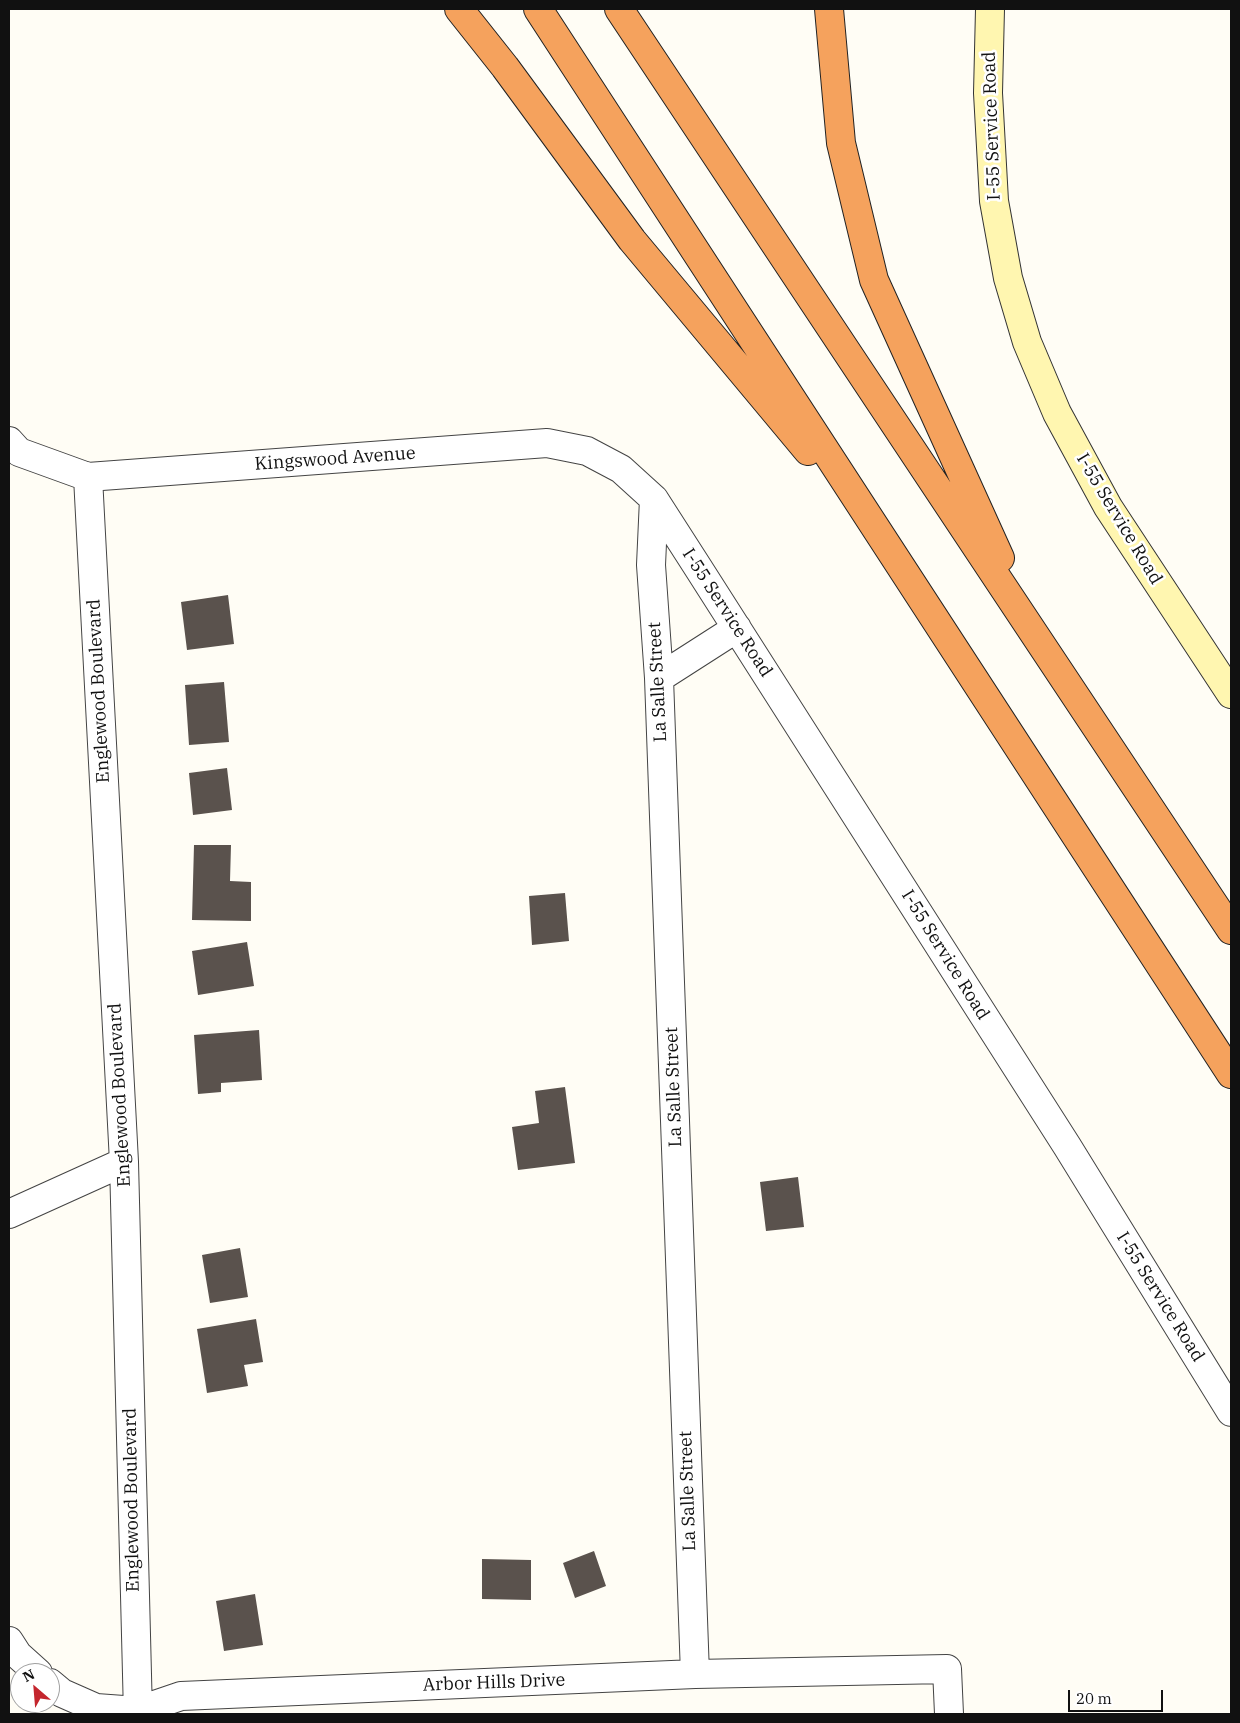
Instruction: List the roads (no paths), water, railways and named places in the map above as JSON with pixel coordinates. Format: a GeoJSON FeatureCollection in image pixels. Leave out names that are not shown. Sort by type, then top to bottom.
{"type":"FeatureCollection","features":[{"type":"Feature","properties":{"kind":"highway"},"geometry":{"type":"LineString","coordinates":[[459,9],[506,67],[632,240],[890,548]]}},
{"type":"Feature","properties":{"kind":"highway"},"geometry":{"type":"LineString","coordinates":[[538,9],[1231,1074]]}},
{"type":"Feature","properties":{"kind":"highway"},"geometry":{"type":"LineString","coordinates":[[618,9],[1231,930]]}},
{"type":"Feature","properties":{"kind":"highway"},"geometry":{"type":"LineString","coordinates":[[829,9],[841,143],[874,280],[1034,632]]}},
{"type":"Feature","properties":{"kind":"street","name":"I-55 Service Road"},"geometry":{"type":"LineString","coordinates":[[990,9],[988,93],[994,201],[1008,278],[1027,342],[1057,413],[1108,507],[1231,694]]}},
{"type":"Feature","properties":{"kind":"street","name":"Kingswood Avenue"},"geometry":{"type":"LineString","coordinates":[[9,441],[18,452],[88,477],[547,443],[587,451],[621,469],[654,499]]}},
{"type":"Feature","properties":{"kind":"street","name":"Englewood Boulevard"},"geometry":{"type":"LineString","coordinates":[[88,477],[124,1162],[137,1713]]}},
{"type":"Feature","properties":{"kind":"street","name":"I-55 Service Road"},"geometry":{"type":"LineString","coordinates":[[654,499],[1067,1146],[1231,1412]]}},
{"type":"Feature","properties":{"kind":"street","name":"La Salle Street"},"geometry":{"type":"LineString","coordinates":[[654,499],[651,565],[659,678],[695,1674]]}},
{"type":"Feature","properties":{"kind":"street"},"geometry":{"type":"LineString","coordinates":[[659,678],[737,628]]}},
{"type":"Feature","properties":{"kind":"street"},"geometry":{"type":"LineString","coordinates":[[9,1214],[124,1162]]}},
{"type":"Feature","properties":{"kind":"street"},"geometry":{"type":"LineString","coordinates":[[9,1641],[18,1655],[27,1663]]}},
{"type":"Feature","properties":{"kind":"street","name":"Arbor Hills Drive"},"geometry":{"type":"LineString","coordinates":[[60,1691],[96,1708],[137,1713],[181,1696],[695,1674],[947,1669],[949,1714]]}}]}
